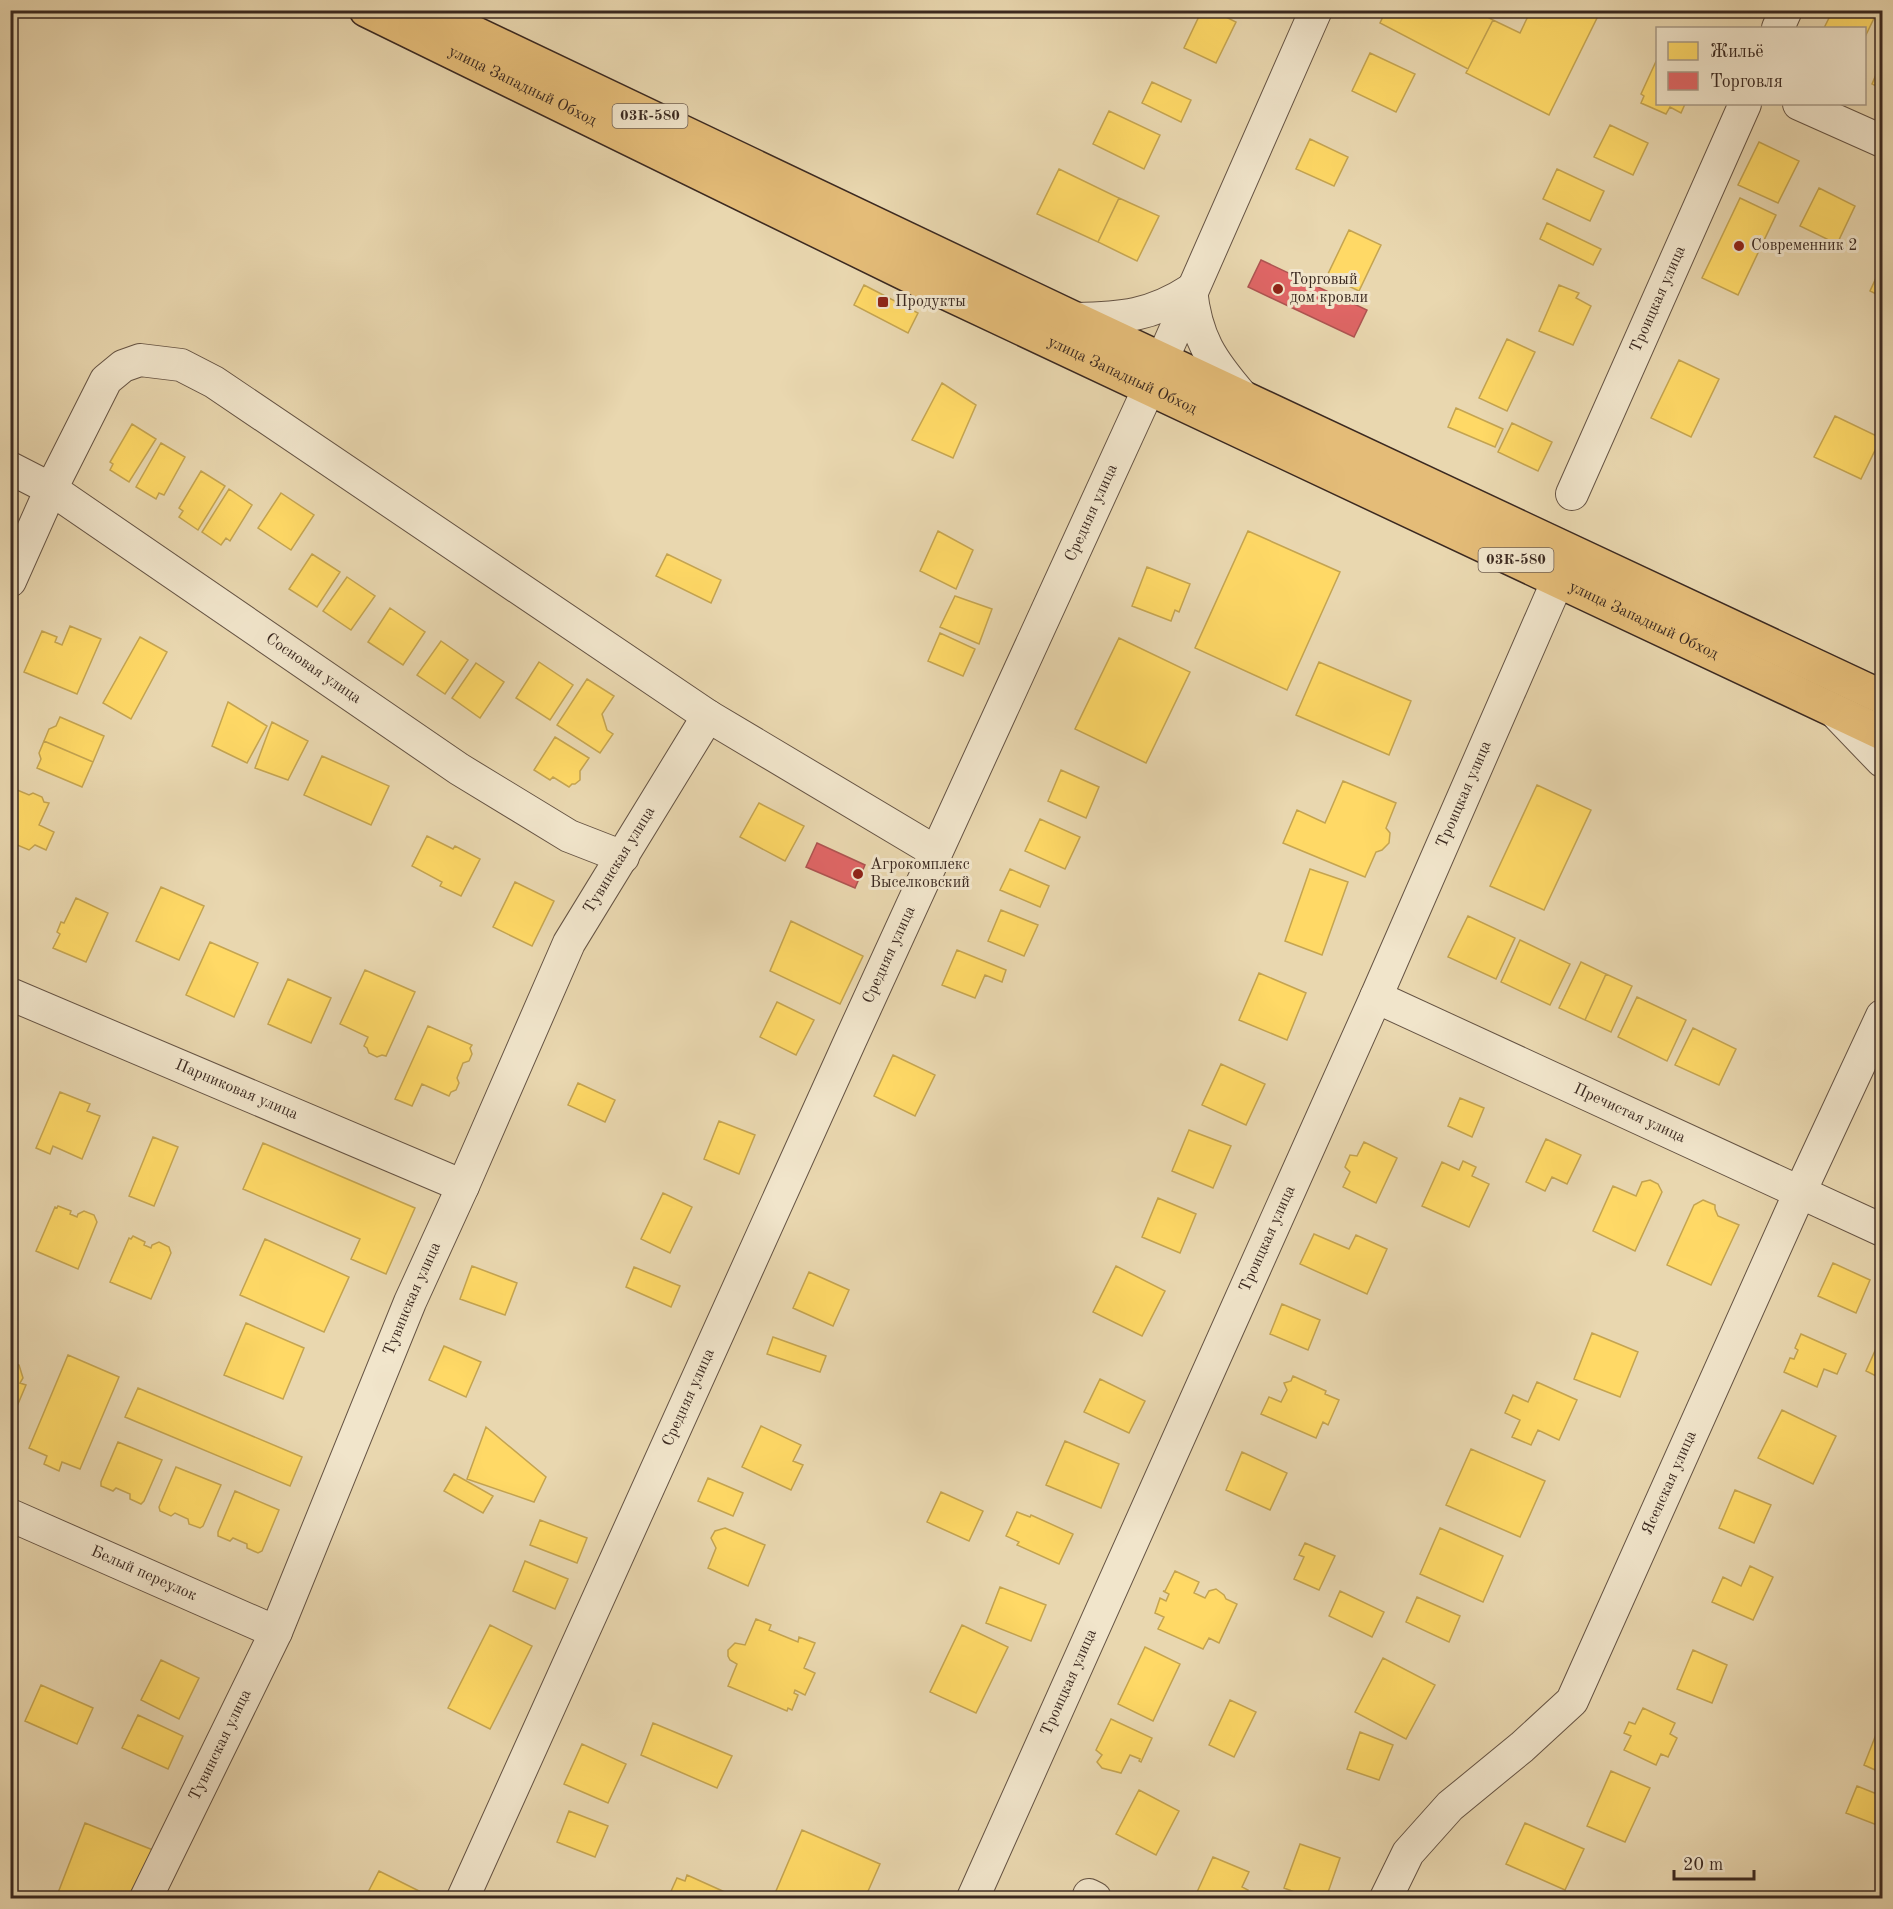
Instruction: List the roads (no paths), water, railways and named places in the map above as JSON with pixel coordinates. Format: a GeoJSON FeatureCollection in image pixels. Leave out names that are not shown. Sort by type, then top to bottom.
{"type":"FeatureCollection","features":[{"type":"Feature","properties":{"kind":"highway","name":"улица Западный Обход"},"geometry":{"type":"LineString","coordinates":[[366,10],[908,275],[1155,374],[1558,580],[1882,733]]}},
{"type":"Feature","properties":{"kind":"highway","name":"улица Западный Обход"},"geometry":{"type":"LineString","coordinates":[[426,10],[1075,319],[1155,374],[1242,396],[1882,697]]}},
{"type":"Feature","properties":{"kind":"street","name":"Средняя улица"},"geometry":{"type":"LineString","coordinates":[[463,1899],[936,852],[1155,374],[1316,10]]}},
{"type":"Feature","properties":{"kind":"street"},"geometry":{"type":"LineString","coordinates":[[1778,27],[1786,10]]}},
{"type":"Feature","properties":{"kind":"street","name":"Троицкая улица"},"geometry":{"type":"LineString","coordinates":[[1572,494],[1745,105]]}},
{"type":"Feature","properties":{"kind":"street"},"geometry":{"type":"LineString","coordinates":[[1801,105],[1882,141]]}},
{"type":"Feature","properties":{"kind":"street"},"geometry":{"type":"LineString","coordinates":[[1075,319],[1137,314],[1165,305],[1191,290],[1200,336],[1213,360],[1242,396]]}},
{"type":"Feature","properties":{"kind":"street"},"geometry":{"type":"LineString","coordinates":[[10,581],[51,489],[106,380],[123,366],[140,360],[181,365],[214,382],[708,716],[936,852]]}},
{"type":"Feature","properties":{"kind":"street","name":"Сосновая улица"},"geometry":{"type":"LineString","coordinates":[[10,468],[51,489],[459,769],[569,836],[622,857]]}},
{"type":"Feature","properties":{"kind":"street","name":"Троицкая улица"},"geometry":{"type":"LineString","coordinates":[[973,1899],[1376,998],[1558,580]]}},
{"type":"Feature","properties":{"kind":"street"},"geometry":{"type":"LineString","coordinates":[[1833,710],[1882,761]]}},
{"type":"Feature","properties":{"kind":"street","name":"Тувинская улица"},"geometry":{"type":"LineString","coordinates":[[146,1899],[276,1632],[410,1302],[569,943],[708,716]]}},
{"type":"Feature","properties":{"kind":"street","name":"Парниковая улица"},"geometry":{"type":"LineString","coordinates":[[10,994],[463,1186]]}},
{"type":"Feature","properties":{"kind":"street","name":"Пречистая улица"},"geometry":{"type":"LineString","coordinates":[[1376,998],[1882,1230]]}},
{"type":"Feature","properties":{"kind":"street","name":"Ясенская улица"},"geometry":{"type":"LineString","coordinates":[[1386,1899],[1408,1853],[1450,1806],[1522,1747],[1572,1701],[1800,1192],[1882,1016]]}},
{"type":"Feature","properties":{"kind":"street","name":"Белый переулок"},"geometry":{"type":"LineString","coordinates":[[10,1515],[276,1632]]}},
{"type":"Feature","properties":{"kind":"place","name":"Современник 2"},"geometry":{"type":"Point","coordinates":[1739,246]}},
{"type":"Feature","properties":{"kind":"place","name":"Торговый дом кровли"},"geometry":{"type":"Point","coordinates":[1278,289]}},
{"type":"Feature","properties":{"kind":"place","name":"Продукты"},"geometry":{"type":"Point","coordinates":[883,302]}},
{"type":"Feature","properties":{"kind":"place","name":"Агрокомплекс Выселковский"},"geometry":{"type":"Point","coordinates":[858,874]}}]}
